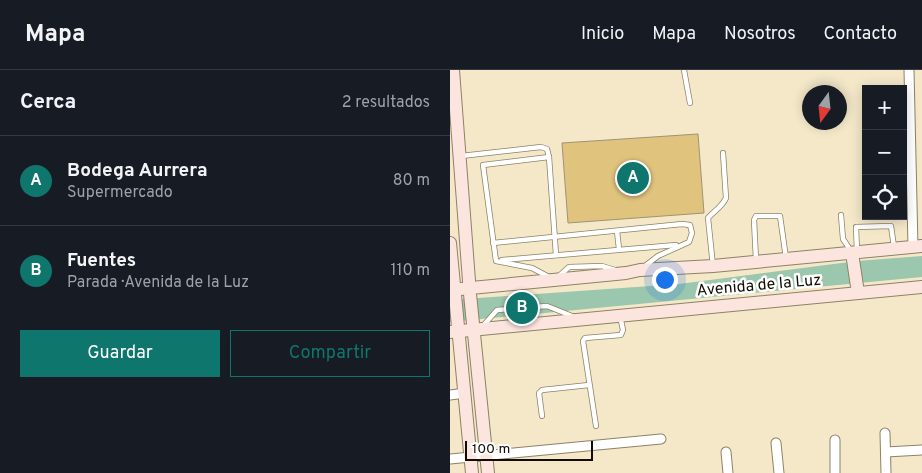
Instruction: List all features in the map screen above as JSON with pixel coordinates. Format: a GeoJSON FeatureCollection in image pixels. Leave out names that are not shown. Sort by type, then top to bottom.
{"type":"FeatureCollection","features":[{"type":"Feature","properties":{"kind":"main road"},"geometry":{"type":"LineString","coordinates":[[453,70],[469,288],[477,330],[488,473]]}},
{"type":"Feature","properties":{"kind":"main road"},"geometry":{"type":"LineString","coordinates":[[450,236],[454,250],[467,252]]}},
{"type":"Feature","properties":{"kind":"main road"},"geometry":{"type":"LineString","coordinates":[[450,243],[454,332],[465,393],[472,473]]}},
{"type":"Feature","properties":{"kind":"main road","name":"Avenida de la Luz"},"geometry":{"type":"LineString","coordinates":[[452,290],[626,273],[640,270],[713,266],[918,247]]}},
{"type":"Feature","properties":{"kind":"main road"},"geometry":{"type":"LineString","coordinates":[[855,252],[858,293]]}},
{"type":"Feature","properties":{"kind":"main road","name":"Avenida de la Luz"},"geometry":{"type":"LineString","coordinates":[[454,332],[922,287]]}},
{"type":"Feature","properties":{"kind":"street"},"geometry":{"type":"LineString","coordinates":[[909,70],[918,247]]}},
{"type":"Feature","properties":{"kind":"street"},"geometry":{"type":"LineString","coordinates":[[450,394],[465,393]]}},
{"type":"Feature","properties":{"kind":"street"},"geometry":{"type":"LineString","coordinates":[[885,433],[886,473]]}},
{"type":"Feature","properties":{"kind":"street"},"geometry":{"type":"LineString","coordinates":[[450,460],[661,439]]}},
{"type":"Feature","properties":{"kind":"street"},"geometry":{"type":"LineString","coordinates":[[835,440],[835,473]]}},
{"type":"Feature","properties":{"kind":"street"},"geometry":{"type":"LineString","coordinates":[[776,443],[779,473]]}},
{"type":"Feature","properties":{"kind":"street"},"geometry":{"type":"LineString","coordinates":[[886,452],[922,450]]}},
{"type":"Feature","properties":{"kind":"street"},"geometry":{"type":"LineString","coordinates":[[726,452],[728,473]]}},
{"type":"Feature","properties":{"kind":"lane"},"geometry":{"type":"LineString","coordinates":[[684,70],[690,103]]}},
{"type":"Feature","properties":{"kind":"lane"},"geometry":{"type":"LineString","coordinates":[[459,156],[541,147],[547,149],[550,157],[556,255]]}},
{"type":"Feature","properties":{"kind":"lane"},"geometry":{"type":"LineString","coordinates":[[713,266],[708,218],[712,212],[724,204],[726,198],[723,153]]}},
{"type":"Feature","properties":{"kind":"lane"},"geometry":{"type":"LineString","coordinates":[[496,261],[492,243],[484,165],[550,157]]}},
{"type":"Feature","properties":{"kind":"lane"},"geometry":{"type":"LineString","coordinates":[[840,215],[843,239],[855,252]]}},
{"type":"Feature","properties":{"kind":"lane"},"geometry":{"type":"LineString","coordinates":[[756,262],[754,220],[756,216],[780,216],[786,259]]}},
{"type":"Feature","properties":{"kind":"lane"},"geometry":{"type":"LineString","coordinates":[[492,243],[682,224],[690,225],[692,233],[689,242],[658,256],[640,270]]}},
{"type":"Feature","properties":{"kind":"lane"},"geometry":{"type":"LineString","coordinates":[[855,252],[856,227],[891,226],[894,249]]}},
{"type":"Feature","properties":{"kind":"lane"},"geometry":{"type":"LineString","coordinates":[[617,232],[619,249]]}},
{"type":"Feature","properties":{"kind":"lane"},"geometry":{"type":"LineString","coordinates":[[496,261],[680,245]]}},
{"type":"Feature","properties":{"kind":"lane"},"geometry":{"type":"LineString","coordinates":[[496,261],[532,268],[554,279]]}},
{"type":"Feature","properties":{"kind":"lane"},"geometry":{"type":"LineString","coordinates":[[477,330],[497,310],[547,306],[579,319]]}},
{"type":"Feature","properties":{"kind":"lane"},"geometry":{"type":"LineString","coordinates":[[596,426],[584,339],[621,335],[623,330],[619,315]]}},
{"type":"Feature","properties":{"kind":"lane"},"geometry":{"type":"LineString","coordinates":[[542,416],[539,393],[542,390],[589,384]]}},
{"type":"Feature","properties":{"kind":"green space"},"geometry":{"type":"Polygon","coordinates":[[[922,256],[922,277],[450,322],[450,300],[679,284],[857,261],[922,256]]]}},
{"type":"Feature","properties":{"kind":"building"},"geometry":{"type":"Polygon","coordinates":[[[698,134],[704,213],[568,223],[562,143],[698,134]]]}},
{"type":"Feature","properties":{"kind":"place","name":"Bodega Aurrera"},"geometry":{"type":"Point","coordinates":[633,178]}},
{"type":"Feature","properties":{"kind":"place","name":"Fuentes"},"geometry":{"type":"Point","coordinates":[522,308]}}]}
